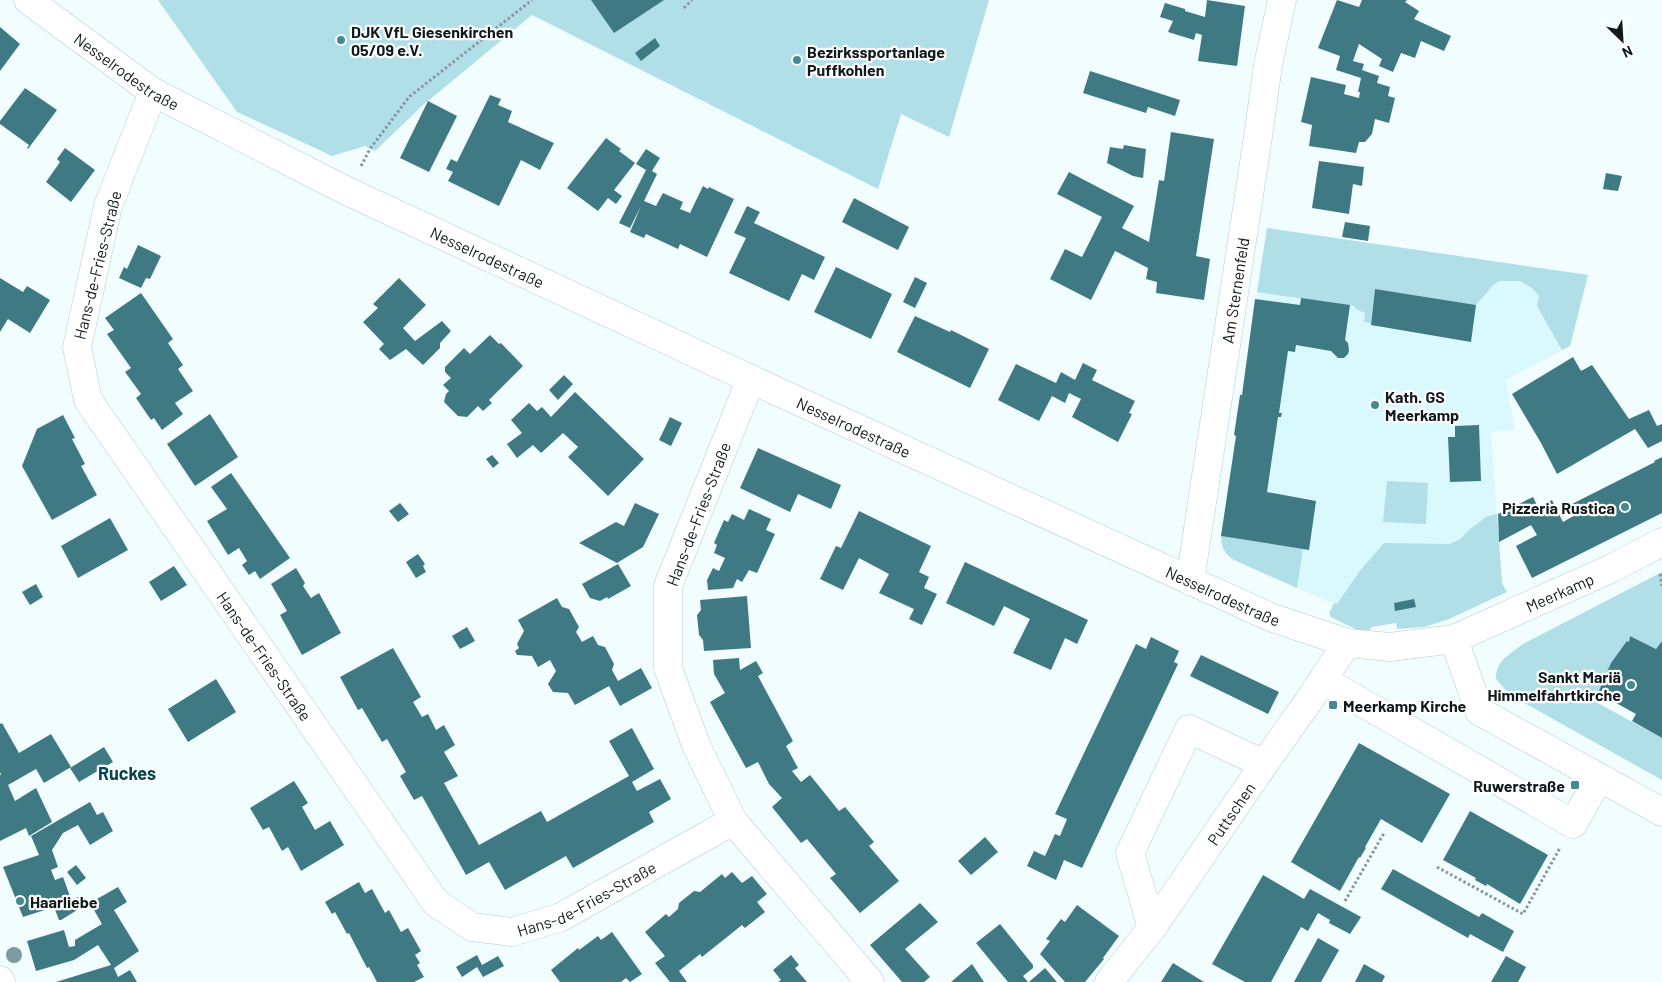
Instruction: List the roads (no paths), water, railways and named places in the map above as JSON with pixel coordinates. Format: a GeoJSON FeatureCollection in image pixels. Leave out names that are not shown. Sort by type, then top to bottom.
{"type":"FeatureCollection","features":[{"type":"Feature","properties":{"kind":"street","name":"Nesselrodestraße"},"geometry":{"type":"LineString","coordinates":[[28,0],[153,92],[347,191],[1270,617],[1347,643],[1390,647],[1454,640]]}},
{"type":"Feature","properties":{"kind":"street","name":"Am Sternenfeld"},"geometry":{"type":"LineString","coordinates":[[1190,581],[1268,65],[1282,0]]}},
{"type":"Feature","properties":{"kind":"street","name":"Hans-de-Fries-Straße"},"geometry":{"type":"LineString","coordinates":[[153,92],[108,206],[78,347],[88,400],[436,903],[472,927],[512,932],[561,917],[733,821]]}},
{"type":"Feature","properties":{"kind":"street","name":"Hans-de-Fries-Straße"},"geometry":{"type":"LineString","coordinates":[[751,379],[668,586],[668,668],[696,745],[733,821],[870,982]]}},
{"type":"Feature","properties":{"kind":"street","name":"Meerkamp"},"geometry":{"type":"LineString","coordinates":[[1454,640],[1610,569],[1662,542]]}},
{"type":"Feature","properties":{"kind":"street"},"geometry":{"type":"LineString","coordinates":[[1454,640],[1479,711],[1662,812]]}},
{"type":"Feature","properties":{"kind":"street","name":"Puttschen"},"geometry":{"type":"LineString","coordinates":[[1109,982],[1152,928],[1347,643]]}},
{"type":"Feature","properties":{"kind":"street"},"geometry":{"type":"LineString","coordinates":[[1323,680],[1573,824],[1598,778]]}},
{"type":"Feature","properties":{"kind":"street"},"geometry":{"type":"LineString","coordinates":[[1152,928],[1130,853],[1189,729],[1264,764]]}},
{"type":"Feature","properties":{"kind":"place","name":"DJK VfL Giesenkirchen 05/09 e.V."},"geometry":{"type":"Point","coordinates":[341,40]}},
{"type":"Feature","properties":{"kind":"place","name":"Bezirkssportanlage Puffkohlen"},"geometry":{"type":"Point","coordinates":[797,60]}},
{"type":"Feature","properties":{"kind":"place","name":"Kath. GS Meerkamp"},"geometry":{"type":"Point","coordinates":[1375,405]}},
{"type":"Feature","properties":{"kind":"place","name":"Pizzeria Rustica"},"geometry":{"type":"Point","coordinates":[1625,507]}},
{"type":"Feature","properties":{"kind":"place","name":"Sankt Mariä Himmelfahrtkirche"},"geometry":{"type":"Point","coordinates":[1631,685]}},
{"type":"Feature","properties":{"kind":"place","name":"Meerkamp Kirche"},"geometry":{"type":"Point","coordinates":[1333,705]}},
{"type":"Feature","properties":{"kind":"place","name":"Ruwerstraße"},"geometry":{"type":"Point","coordinates":[1575,785]}},
{"type":"Feature","properties":{"kind":"place","name":"Haarliebe"},"geometry":{"type":"Point","coordinates":[20,901]}},
{"type":"Feature","properties":{"kind":"district","name":"Ruckes"},"geometry":{"type":"Point","coordinates":[127,773]}}]}
